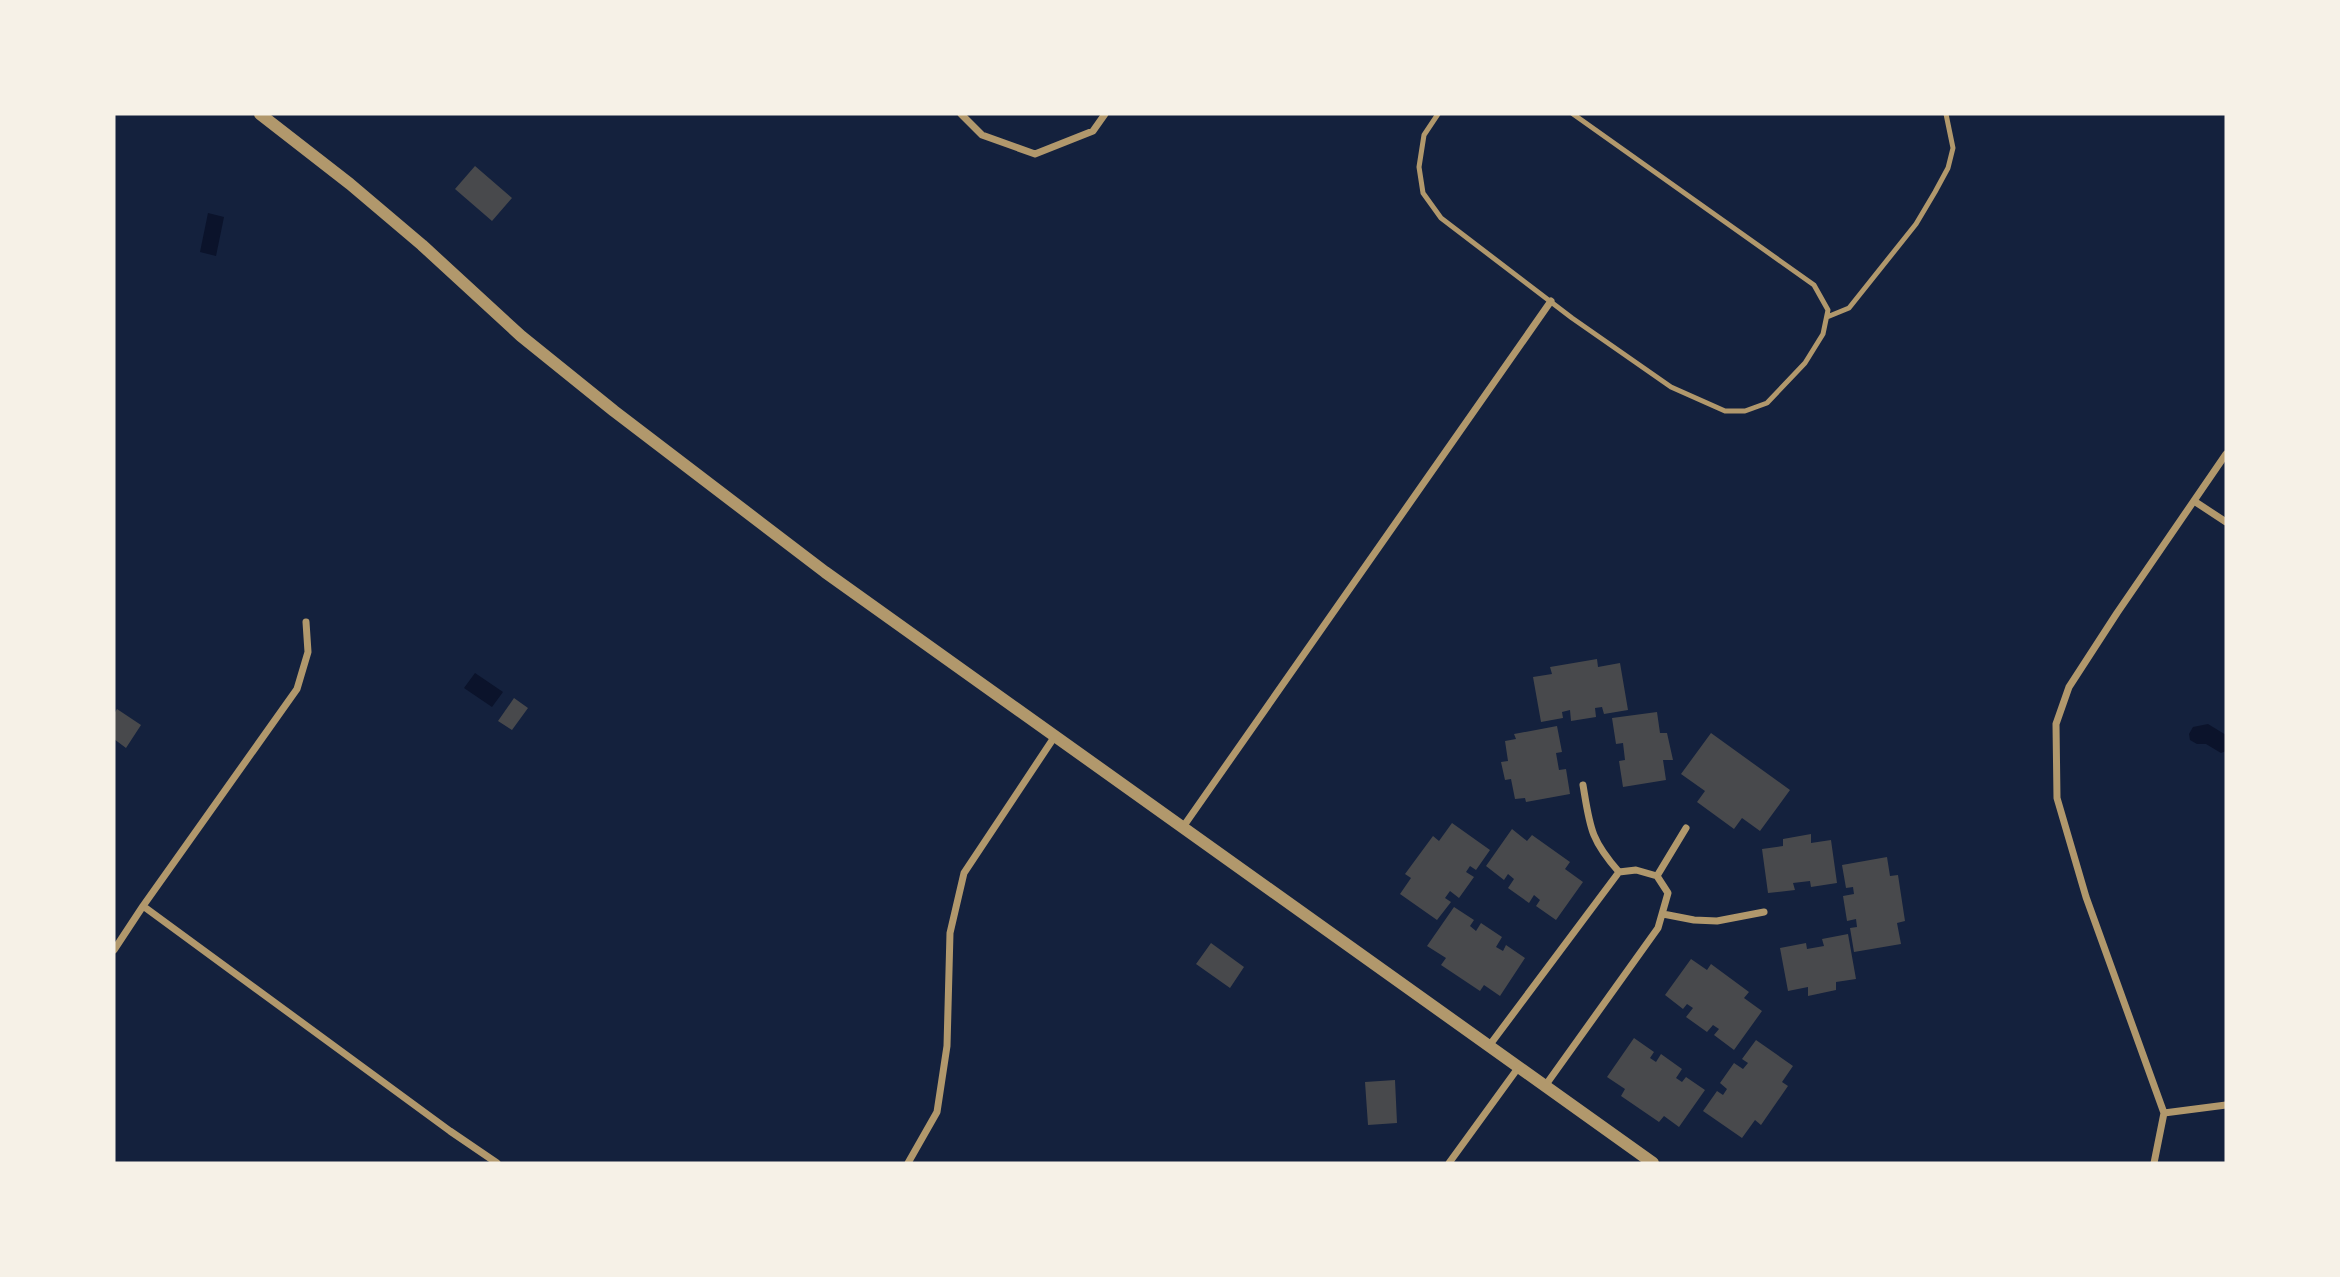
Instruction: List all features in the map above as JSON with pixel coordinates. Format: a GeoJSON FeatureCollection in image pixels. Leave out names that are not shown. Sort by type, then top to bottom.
{"type":"FeatureCollection","features":[{"type":"Feature","properties":{"kind":"street"},"geometry":{"type":"LineString","coordinates":[[260,114],[350,184],[422,245],[521,336],[614,411],[825,572],[1653,1163]]}},
{"type":"Feature","properties":{"kind":"street"},"geometry":{"type":"LineString","coordinates":[[961,114],[982,135],[1035,154],[1093,131],[1105,114]]}},
{"type":"Feature","properties":{"kind":"street"},"geometry":{"type":"LineString","coordinates":[[1183,827],[1551,301]]}},
{"type":"Feature","properties":{"kind":"street"},"geometry":{"type":"LineString","coordinates":[[2154,1163],[2164,1113],[2086,897],[2057,798],[2056,724],[2069,687],[2226,454]]}},
{"type":"Feature","properties":{"kind":"street"},"geometry":{"type":"LineString","coordinates":[[2194,501],[2226,523]]}},
{"type":"Feature","properties":{"kind":"street"},"geometry":{"type":"LineString","coordinates":[[114,950],[297,689],[308,652],[306,622]]}},
{"type":"Feature","properties":{"kind":"street"},"geometry":{"type":"LineString","coordinates":[[908,1163],[937,1112],[947,1046],[950,933],[964,873],[1055,736]]}},
{"type":"Feature","properties":{"kind":"street"},"geometry":{"type":"LineString","coordinates":[[1583,785],[1590,827],[1598,848],[1619,872]]}},
{"type":"Feature","properties":{"kind":"street"},"geometry":{"type":"LineString","coordinates":[[1657,876],[1686,828]]}},
{"type":"Feature","properties":{"kind":"street"},"geometry":{"type":"LineString","coordinates":[[1489,1046],[1570,934],[1619,872],[1636,870],[1657,876],[1668,893],[1658,928],[1545,1086]]}},
{"type":"Feature","properties":{"kind":"street"},"geometry":{"type":"LineString","coordinates":[[143,906],[450,1131],[498,1163]]}},
{"type":"Feature","properties":{"kind":"street"},"geometry":{"type":"LineString","coordinates":[[1662,914],[1717,921],[1764,912]]}},
{"type":"Feature","properties":{"kind":"street"},"geometry":{"type":"LineString","coordinates":[[1449,1163],[1518,1068]]}},
{"type":"Feature","properties":{"kind":"street"},"geometry":{"type":"LineString","coordinates":[[2164,1113],[2226,1105]]}},
{"type":"Feature","properties":{"kind":"lane"},"geometry":{"type":"LineString","coordinates":[[1438,114],[1424,135],[1419,167],[1423,193],[1441,218],[1671,387],[1725,411],[1745,411],[1767,402],[1805,363],[1823,334],[1828,310],[1814,285],[1573,114]]}},
{"type":"Feature","properties":{"kind":"lane"},"geometry":{"type":"LineString","coordinates":[[1827,317],[1849,308],[1916,225],[1936,192],[1948,169],[1953,148],[1946,114]]}},
{"type":"Feature","properties":{"kind":"water"},"geometry":{"type":"Polygon","coordinates":[[[208,213],[224,217],[216,256],[200,252],[208,213]]]}},
{"type":"Feature","properties":{"kind":"water"},"geometry":{"type":"Polygon","coordinates":[[[475,673],[503,692],[492,707],[464,688],[475,673]]]}},
{"type":"Feature","properties":{"kind":"water"},"geometry":{"type":"Polygon","coordinates":[[[2208,724],[2226,735],[2226,751],[2221,753],[2206,744],[2197,744],[2190,740],[2189,734],[2193,727],[2208,724]]]}},
{"type":"Feature","properties":{"kind":"building"},"geometry":{"type":"Polygon","coordinates":[[[475,166],[512,198],[492,221],[455,189],[475,166]]]}},
{"type":"Feature","properties":{"kind":"building"},"geometry":{"type":"Polygon","coordinates":[[[1597,659],[1598,667],[1620,663],[1628,710],[1604,714],[1602,707],[1595,708],[1596,717],[1571,721],[1570,710],[1562,712],[1563,718],[1541,722],[1533,677],[1552,674],[1550,667],[1597,659]]]}},
{"type":"Feature","properties":{"kind":"building"},"geometry":{"type":"Polygon","coordinates":[[[514,698],[528,708],[512,730],[498,721],[514,698]]]}},
{"type":"Feature","properties":{"kind":"building"},"geometry":{"type":"Polygon","coordinates":[[[117,709],[141,725],[126,748],[114,739],[114,714],[117,709]]]}},
{"type":"Feature","properties":{"kind":"building"},"geometry":{"type":"Polygon","coordinates":[[[1657,712],[1660,733],[1667,733],[1673,760],[1663,760],[1666,780],[1623,787],[1619,761],[1625,760],[1623,743],[1616,744],[1612,718],[1657,712]]]}},
{"type":"Feature","properties":{"kind":"building"},"geometry":{"type":"Polygon","coordinates":[[[1557,726],[1562,752],[1556,753],[1559,770],[1566,769],[1570,794],[1526,802],[1525,798],[1515,799],[1511,779],[1505,780],[1501,762],[1508,761],[1505,741],[1516,739],[1514,734],[1557,726]]]}},
{"type":"Feature","properties":{"kind":"building"},"geometry":{"type":"Polygon","coordinates":[[[1711,733],[1790,790],[1760,831],[1742,818],[1734,829],[1697,802],[1705,791],[1681,774],[1711,733]]]}},
{"type":"Feature","properties":{"kind":"building"},"geometry":{"type":"Polygon","coordinates":[[[1452,823],[1490,850],[1476,870],[1470,866],[1466,872],[1474,877],[1459,898],[1450,891],[1445,898],[1451,902],[1437,920],[1400,894],[1411,878],[1405,874],[1433,836],[1439,841],[1452,823]]]}},
{"type":"Feature","properties":{"kind":"building"},"geometry":{"type":"Polygon","coordinates":[[[1512,829],[1527,841],[1532,835],[1570,862],[1565,869],[1583,882],[1556,920],[1536,906],[1540,900],[1534,895],[1529,903],[1508,888],[1514,879],[1508,874],[1504,880],[1486,866],[1512,829]]]}},
{"type":"Feature","properties":{"kind":"building"},"geometry":{"type":"Polygon","coordinates":[[[1811,834],[1811,843],[1831,840],[1837,883],[1811,887],[1810,881],[1793,883],[1795,890],[1768,893],[1762,849],[1783,846],[1783,839],[1811,834]]]}},
{"type":"Feature","properties":{"kind":"building"},"geometry":{"type":"Polygon","coordinates":[[[1887,857],[1890,876],[1898,875],[1905,921],[1897,923],[1901,944],[1854,952],[1850,928],[1857,927],[1856,919],[1847,921],[1843,896],[1854,894],[1853,887],[1846,888],[1842,865],[1887,857]]]}},
{"type":"Feature","properties":{"kind":"building"},"geometry":{"type":"Polygon","coordinates":[[[1454,907],[1474,920],[1470,926],[1476,931],[1481,923],[1502,937],[1496,947],[1503,951],[1506,945],[1525,958],[1500,996],[1484,985],[1480,991],[1441,965],[1446,958],[1427,946],[1454,907]]]}},
{"type":"Feature","properties":{"kind":"building"},"geometry":{"type":"Polygon","coordinates":[[[1848,934],[1856,979],[1836,982],[1836,990],[1808,996],[1808,987],[1788,991],[1780,948],[1806,943],[1807,949],[1824,946],[1822,939],[1848,934]]]}},
{"type":"Feature","properties":{"kind":"building"},"geometry":{"type":"Polygon","coordinates":[[[1211,943],[1244,967],[1230,988],[1196,964],[1211,943]]]}},
{"type":"Feature","properties":{"kind":"building"},"geometry":{"type":"Polygon","coordinates":[[[1691,959],[1707,970],[1711,964],[1749,992],[1744,998],[1762,1011],[1734,1050],[1714,1035],[1719,1029],[1713,1025],[1707,1032],[1686,1017],[1693,1008],[1687,1004],[1683,1009],[1665,995],[1691,959]]]}},
{"type":"Feature","properties":{"kind":"building"},"geometry":{"type":"Polygon","coordinates":[[[1634,1038],[1654,1052],[1650,1058],[1656,1062],[1661,1054],[1682,1069],[1676,1078],[1682,1082],[1686,1077],[1705,1090],[1679,1127],[1664,1116],[1659,1122],[1621,1096],[1625,1089],[1607,1077],[1634,1038]]]}},
{"type":"Feature","properties":{"kind":"building"},"geometry":{"type":"Polygon","coordinates":[[[1756,1040],[1793,1066],[1782,1082],[1788,1086],[1761,1125],[1755,1120],[1742,1138],[1703,1111],[1717,1091],[1723,1095],[1727,1089],[1720,1083],[1734,1063],[1743,1069],[1748,1063],[1742,1059],[1756,1040]]]}},
{"type":"Feature","properties":{"kind":"building"},"geometry":{"type":"Polygon","coordinates":[[[1395,1080],[1397,1123],[1368,1125],[1365,1082],[1395,1080]]]}}]}
